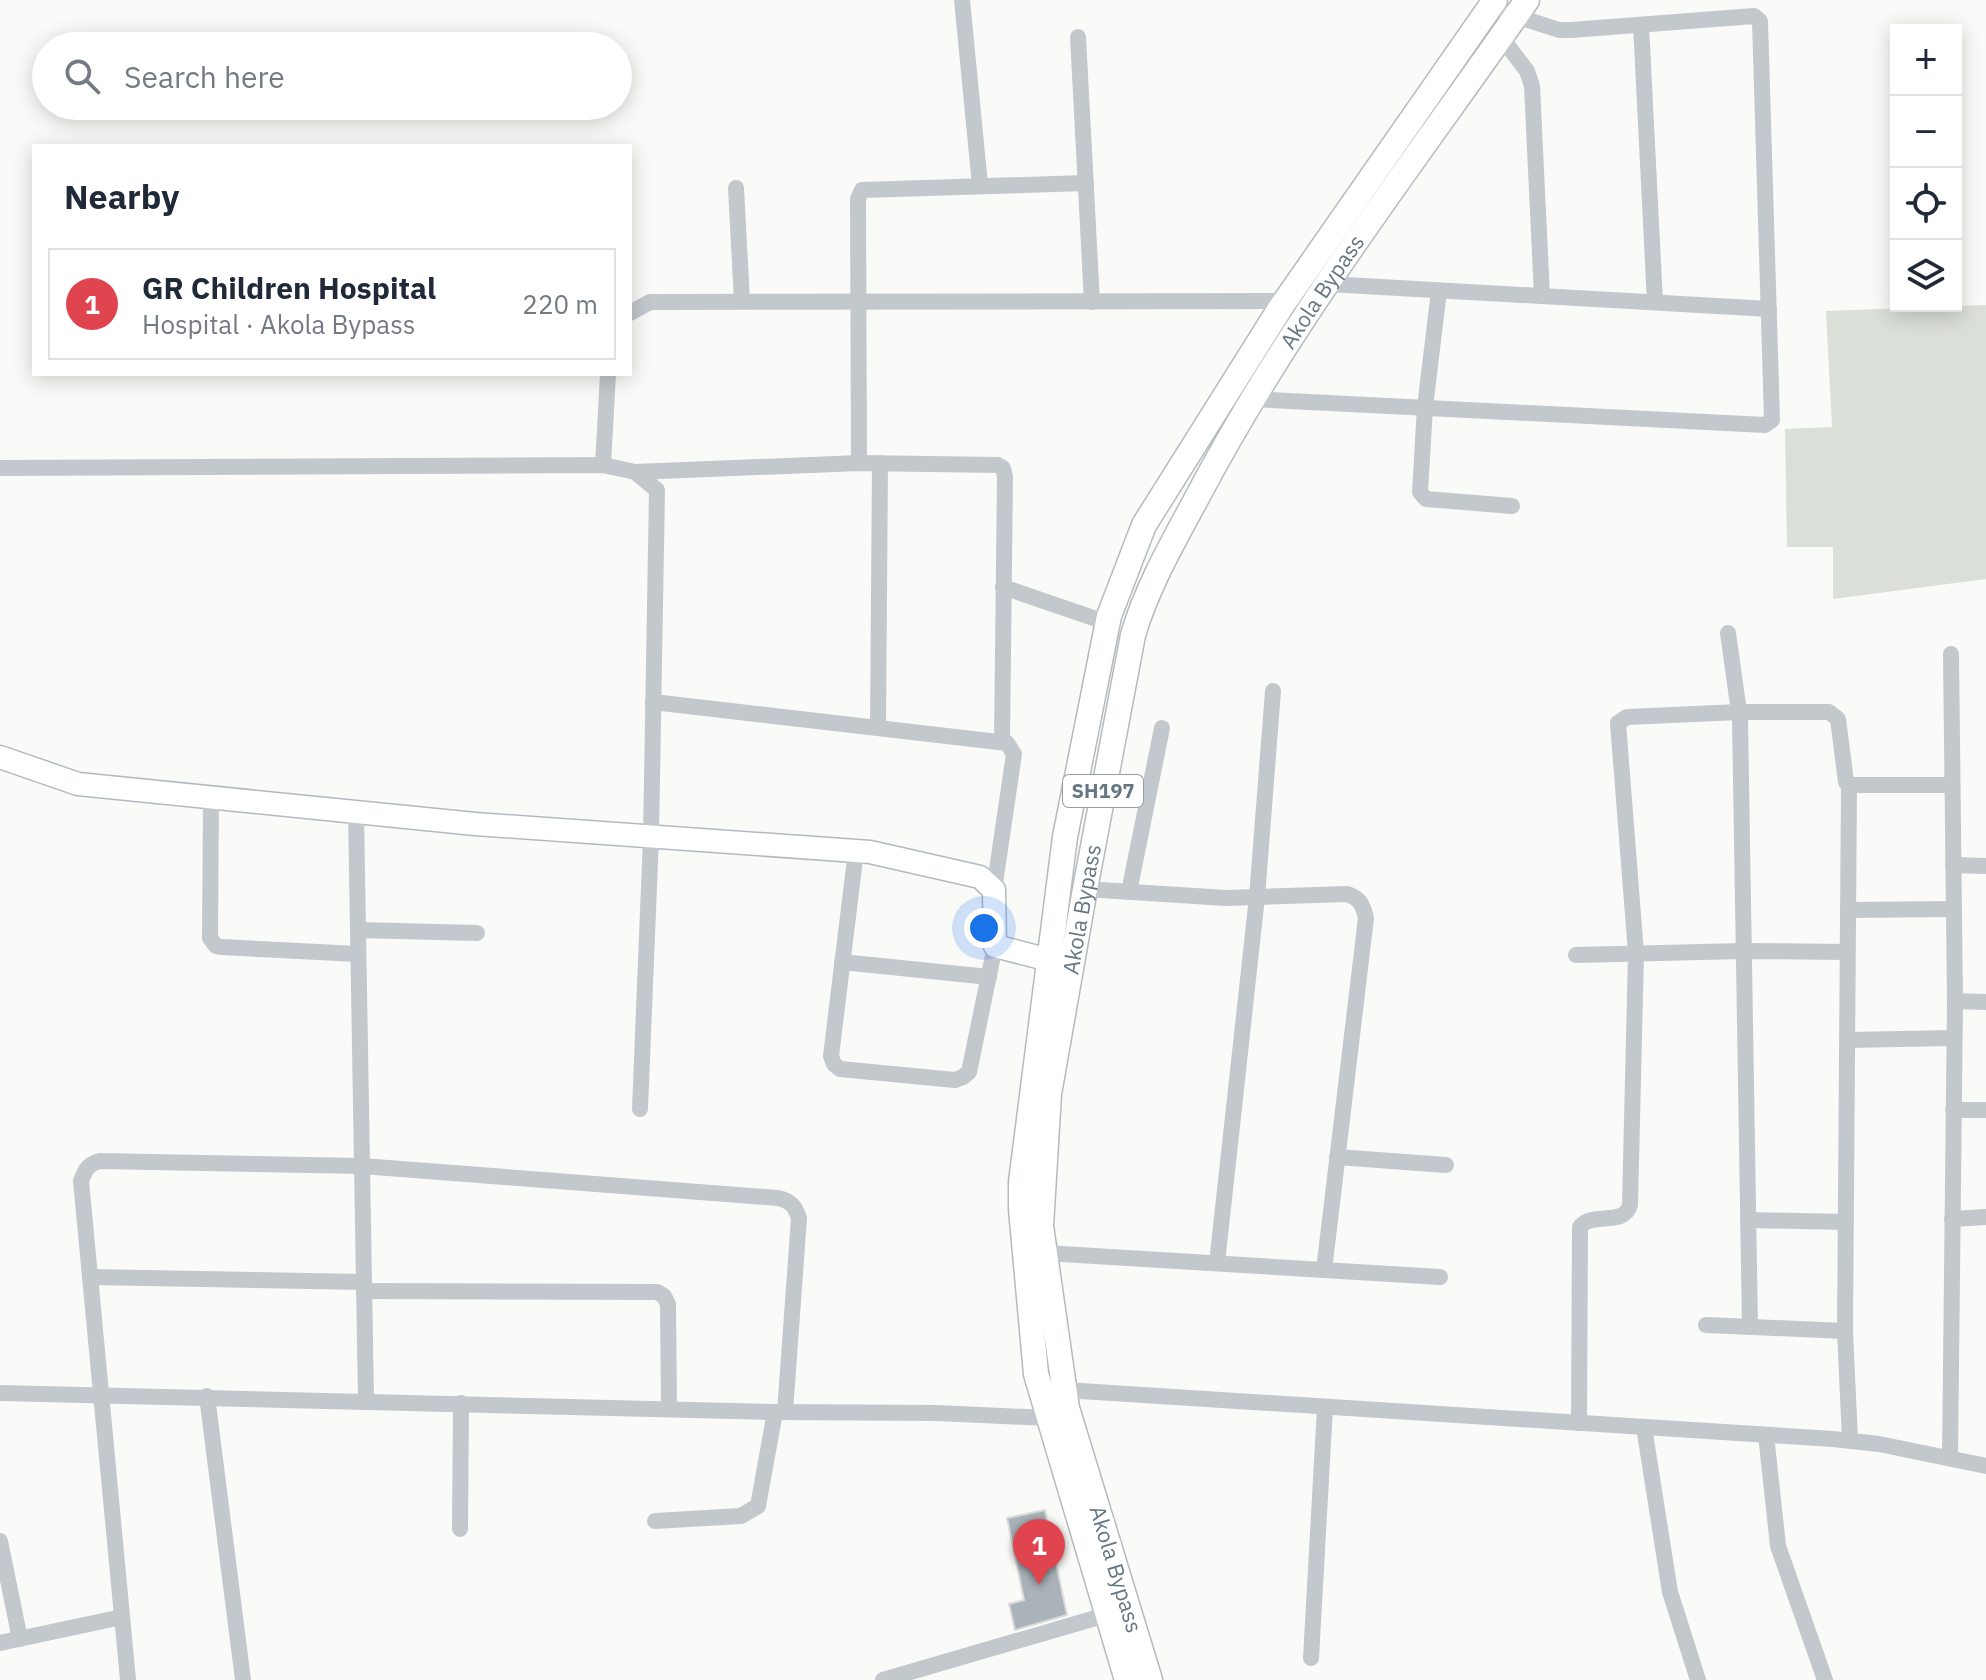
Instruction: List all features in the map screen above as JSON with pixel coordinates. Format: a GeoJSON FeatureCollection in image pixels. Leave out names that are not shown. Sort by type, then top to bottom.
{"type":"FeatureCollection","features":[{"type":"Feature","properties":{"kind":"main road","name":"Akola Bypass"},"geometry":{"type":"LineString","coordinates":[[1127,1680],[1033,1363],[1020,1194],[1063,844],[1108,623],[1144,525],[1285,301],[1493,2]]}},
{"type":"Feature","properties":{"kind":"main road","name":"Akola Bypass"},"geometry":{"type":"LineString","coordinates":[[1150,1680],[1075,1439],[1041,1226],[1049,1094],[1133,635],[1144,599],[1252,399],[1328,284],[1515,18]]}},
{"type":"Feature","properties":{"kind":"main road"},"geometry":{"type":"LineString","coordinates":[[1267,329],[1294,335]]}},
{"type":"Feature","properties":{"kind":"street"},"geometry":{"type":"LineString","coordinates":[[962,0],[980,185]]}},
{"type":"Feature","properties":{"kind":"street"},"geometry":{"type":"LineString","coordinates":[[1252,399],[1765,425],[1772,416],[1760,21],[1754,16],[1565,30],[1515,18],[1493,2]]}},
{"type":"Feature","properties":{"kind":"street"},"geometry":{"type":"LineString","coordinates":[[1515,18],[1532,86],[1542,296]]}},
{"type":"Feature","properties":{"kind":"street"},"geometry":{"type":"LineString","coordinates":[[1641,25],[1655,302]]}},
{"type":"Feature","properties":{"kind":"street"},"geometry":{"type":"LineString","coordinates":[[1078,37],[1092,302]]}},
{"type":"Feature","properties":{"kind":"street"},"geometry":{"type":"LineString","coordinates":[[859,463],[858,199],[862,190],[1086,183]]}},
{"type":"Feature","properties":{"kind":"street"},"geometry":{"type":"LineString","coordinates":[[736,188],[742,301]]}},
{"type":"Feature","properties":{"kind":"street"},"geometry":{"type":"LineString","coordinates":[[1328,284],[1769,309]]}},
{"type":"Feature","properties":{"kind":"street"},"geometry":{"type":"LineString","coordinates":[[1439,291],[1425,407],[1420,492],[1426,499],[1512,506]]}},
{"type":"Feature","properties":{"kind":"street"},"geometry":{"type":"LineString","coordinates":[[632,312],[650,302],[1285,301]]}},
{"type":"Feature","properties":{"kind":"street"},"geometry":{"type":"LineString","coordinates":[[603,465],[608,376]]}},
{"type":"Feature","properties":{"kind":"street"},"geometry":{"type":"LineString","coordinates":[[0,468],[603,465],[635,472],[859,463],[998,465],[1003,468],[1005,477],[1002,741]]}},
{"type":"Feature","properties":{"kind":"street"},"geometry":{"type":"LineString","coordinates":[[878,727],[880,463]]}},
{"type":"Feature","properties":{"kind":"street"},"geometry":{"type":"LineString","coordinates":[[635,472],[657,490],[651,837],[640,1109]]}},
{"type":"Feature","properties":{"kind":"street"},"geometry":{"type":"LineString","coordinates":[[1003,587],[1108,623]]}},
{"type":"Feature","properties":{"kind":"street"},"geometry":{"type":"LineString","coordinates":[[1728,633],[1739,712],[1750,1327]]}},
{"type":"Feature","properties":{"kind":"street"},"geometry":{"type":"LineString","coordinates":[[1950,1458],[1955,1001],[1951,654]]}},
{"type":"Feature","properties":{"kind":"street"},"geometry":{"type":"LineString","coordinates":[[1217,1263],[1257,897],[1273,691]]}},
{"type":"Feature","properties":{"kind":"street"},"geometry":{"type":"LineString","coordinates":[[653,702],[1002,741],[1011,747],[1014,754],[994,890],[995,946],[969,1072],[963,1077],[955,1080],[840,1069],[834,1064],[831,1056],[856,851]]}},
{"type":"Feature","properties":{"kind":"street"},"geometry":{"type":"LineString","coordinates":[[1579,1423],[1580,1227],[1587,1220],[1623,1216],[1630,1205],[1636,953],[1618,723],[1627,717],[1739,712],[1833,713],[1838,719],[1846,782],[1849,785],[1845,1331],[1850,1440]]}},
{"type":"Feature","properties":{"kind":"street"},"geometry":{"type":"LineString","coordinates":[[1129,892],[1162,728]]}},
{"type":"Feature","properties":{"kind":"street"},"geometry":{"type":"LineString","coordinates":[[0,757],[78,784],[475,824],[856,851],[980,877],[994,890]]}},
{"type":"Feature","properties":{"kind":"street"},"geometry":{"type":"LineString","coordinates":[[1849,785],[1952,785]]}},
{"type":"Feature","properties":{"kind":"street"},"geometry":{"type":"LineString","coordinates":[[211,797],[210,938],[213,943],[222,947],[358,954]]}},
{"type":"Feature","properties":{"kind":"street"},"geometry":{"type":"LineString","coordinates":[[356,812],[366,1400]]}},
{"type":"Feature","properties":{"kind":"street"},"geometry":{"type":"LineString","coordinates":[[1953,865],[1986,866]]}},
{"type":"Feature","properties":{"kind":"street"},"geometry":{"type":"LineString","coordinates":[[1085,889],[1226,898],[1347,894],[1357,897],[1364,906],[1366,918],[1324,1270]]}},
{"type":"Feature","properties":{"kind":"street"},"geometry":{"type":"LineString","coordinates":[[1848,910],[1953,909]]}},
{"type":"Feature","properties":{"kind":"street"},"geometry":{"type":"LineString","coordinates":[[358,930],[477,933]]}},
{"type":"Feature","properties":{"kind":"street"},"geometry":{"type":"LineString","coordinates":[[995,946],[1049,960]]}},
{"type":"Feature","properties":{"kind":"street"},"geometry":{"type":"LineString","coordinates":[[1576,955],[1847,952]]}},
{"type":"Feature","properties":{"kind":"street"},"geometry":{"type":"LineString","coordinates":[[842,962],[989,977]]}},
{"type":"Feature","properties":{"kind":"street"},"geometry":{"type":"LineString","coordinates":[[1955,1001],[1986,1002]]}},
{"type":"Feature","properties":{"kind":"street"},"geometry":{"type":"LineString","coordinates":[[1847,1040],[1954,1038]]}},
{"type":"Feature","properties":{"kind":"street"},"geometry":{"type":"LineString","coordinates":[[1953,1110],[1986,1110]]}},
{"type":"Feature","properties":{"kind":"street"},"geometry":{"type":"LineString","coordinates":[[1337,1157],[1446,1165]]}},
{"type":"Feature","properties":{"kind":"street"},"geometry":{"type":"LineString","coordinates":[[128,1680],[81,1181],[92,1163],[362,1166],[788,1201],[795,1207],[799,1218],[780,1412],[758,1506],[741,1516],[655,1521]]}},
{"type":"Feature","properties":{"kind":"street"},"geometry":{"type":"LineString","coordinates":[[1952,1219],[1986,1217]]}},
{"type":"Feature","properties":{"kind":"street"},"geometry":{"type":"LineString","coordinates":[[1748,1220],[1845,1222]]}},
{"type":"Feature","properties":{"kind":"street"},"geometry":{"type":"LineString","coordinates":[[1045,1253],[1440,1277]]}},
{"type":"Feature","properties":{"kind":"street"},"geometry":{"type":"LineString","coordinates":[[90,1277],[657,1292],[664,1296],[668,1304],[669,1409]]}},
{"type":"Feature","properties":{"kind":"street"},"geometry":{"type":"LineString","coordinates":[[1706,1325],[1845,1331]]}},
{"type":"Feature","properties":{"kind":"street"},"geometry":{"type":"LineString","coordinates":[[1065,1390],[1850,1440],[1986,1466]]}},
{"type":"Feature","properties":{"kind":"street"},"geometry":{"type":"LineString","coordinates":[[0,1393],[1048,1418]]}},
{"type":"Feature","properties":{"kind":"street"},"geometry":{"type":"LineString","coordinates":[[207,1396],[243,1680]]}},
{"type":"Feature","properties":{"kind":"street"},"geometry":{"type":"LineString","coordinates":[[460,1529],[461,1403]]}},
{"type":"Feature","properties":{"kind":"street"},"geometry":{"type":"LineString","coordinates":[[1311,1658],[1325,1407]]}},
{"type":"Feature","properties":{"kind":"street"},"geometry":{"type":"LineString","coordinates":[[1644,1427],[1670,1592],[1698,1680]]}},
{"type":"Feature","properties":{"kind":"street"},"geometry":{"type":"LineString","coordinates":[[1766,1435],[1778,1546],[1825,1680]]}},
{"type":"Feature","properties":{"kind":"street"},"geometry":{"type":"LineString","coordinates":[[0,1543],[20,1639]]}},
{"type":"Feature","properties":{"kind":"street"},"geometry":{"type":"LineString","coordinates":[[883,1680],[1106,1615]]}},
{"type":"Feature","properties":{"kind":"street"},"geometry":{"type":"LineString","coordinates":[[0,1643],[122,1617]]}},
{"type":"Feature","properties":{"kind":"shaded area"},"geometry":{"type":"Polygon","coordinates":[[[1986,305],[1986,579],[1833,599],[1833,547],[1787,547],[1785,429],[1832,427],[1826,311],[1890,309],[1890,312],[1962,312],[1962,306],[1986,305]]]}},
{"type":"Feature","properties":{"kind":"building"},"geometry":{"type":"Polygon","coordinates":[[[1045,1510],[1067,1615],[1015,1630],[1009,1604],[1024,1600],[1007,1518],[1045,1510]]]}},
{"type":"Feature","properties":{"kind":"place","name":"GR Children Hospital"},"geometry":{"type":"Point","coordinates":[1039,1585]}}]}
